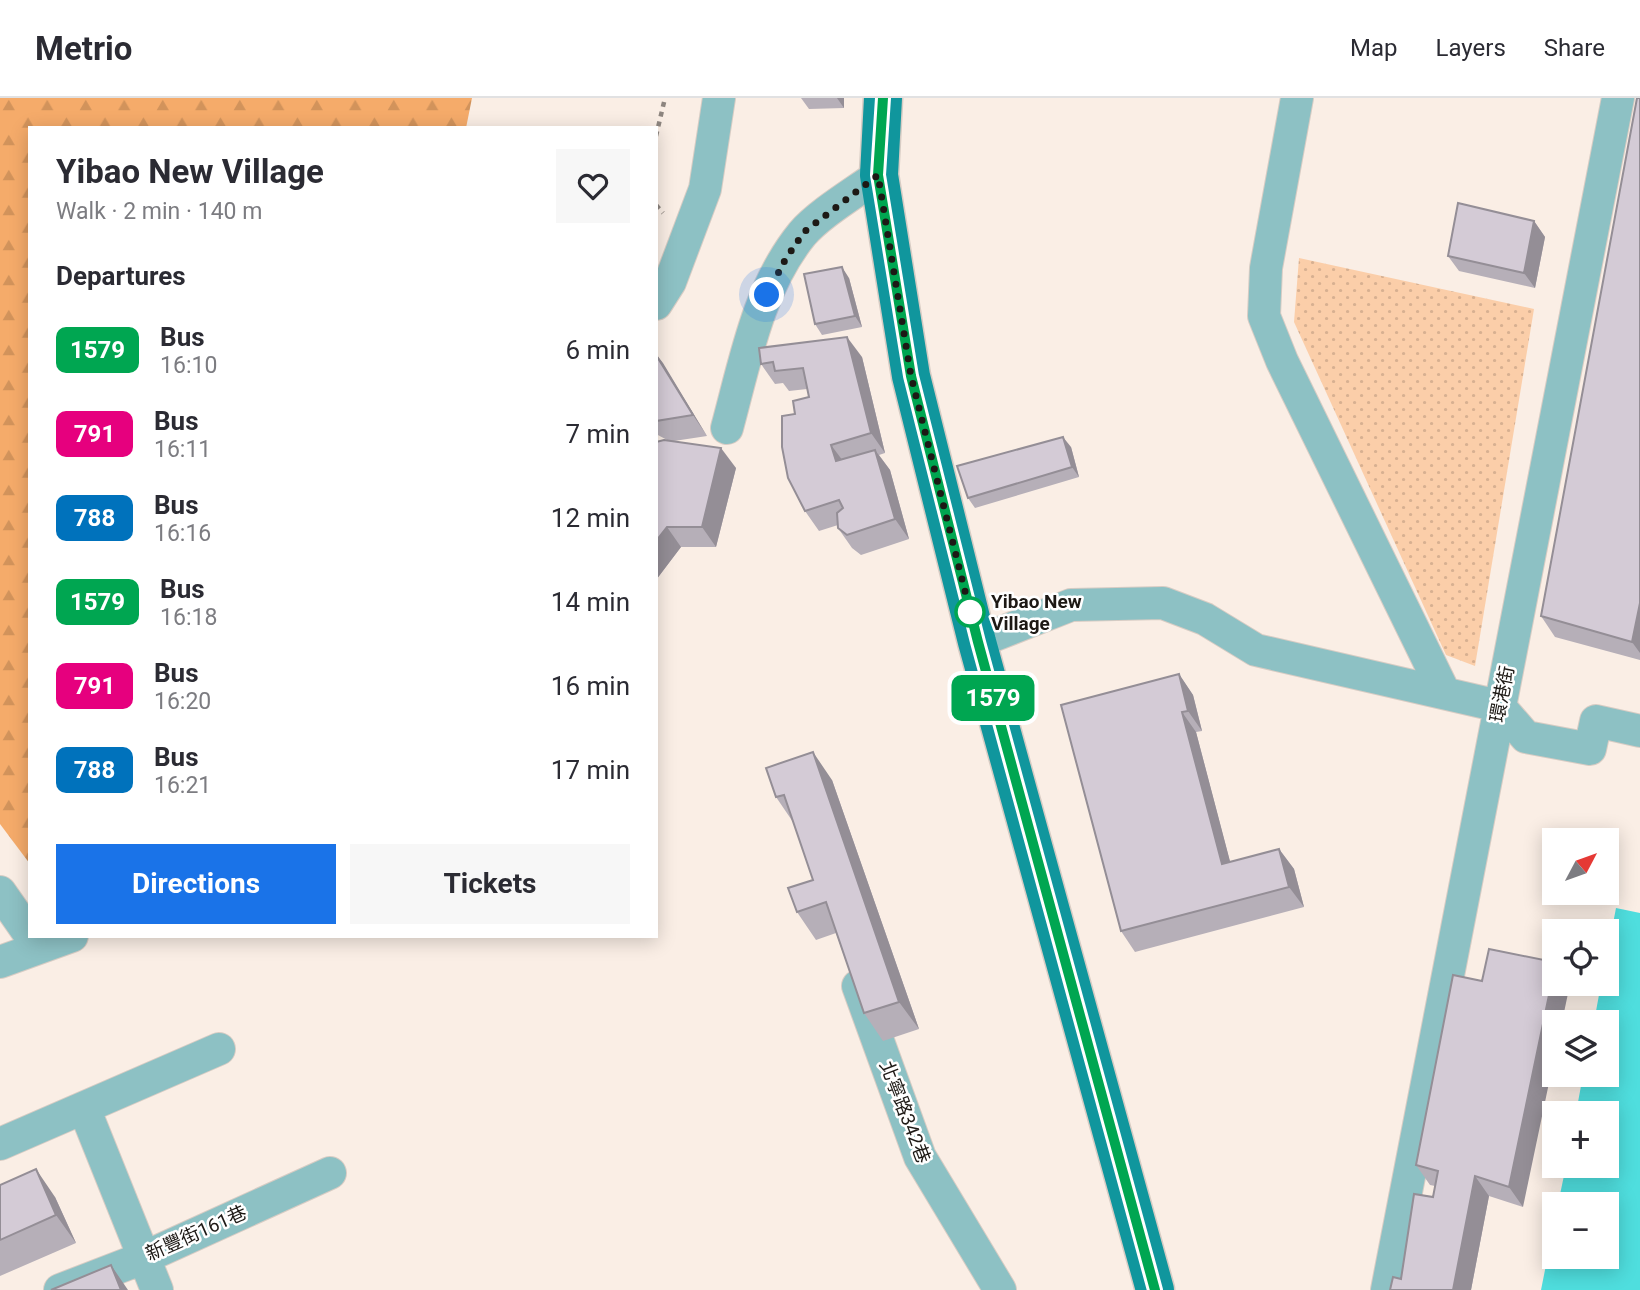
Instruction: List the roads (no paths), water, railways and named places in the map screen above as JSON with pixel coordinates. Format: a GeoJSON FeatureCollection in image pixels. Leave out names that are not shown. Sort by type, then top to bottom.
{"type":"FeatureCollection","features":[{"type":"Feature","properties":{"kind":"main road"},"geometry":{"type":"LineString","coordinates":[[883,98],[878,175],[911,376],[978,642],[1155,1290]]}},
{"type":"Feature","properties":{"kind":"street"},"geometry":{"type":"LineString","coordinates":[[658,301],[670,282],[705,188],[719,98]]}},
{"type":"Feature","properties":{"kind":"street"},"geometry":{"type":"LineString","coordinates":[[1297,98],[1266,268],[1264,316],[1282,361],[1444,692]]}},
{"type":"Feature","properties":{"kind":"street","name":"環港街"},"geometry":{"type":"LineString","coordinates":[[1387,1290],[1618,98]]}},
{"type":"Feature","properties":{"kind":"street"},"geometry":{"type":"LineString","coordinates":[[727,428],[759,313],[785,260],[804,232],[878,175]]}},
{"type":"Feature","properties":{"kind":"street"},"geometry":{"type":"LineString","coordinates":[[978,642],[1071,605],[1163,603],[1205,620],[1256,650],[1499,706],[1526,737],[1590,749],[1595,721],[1640,731]]}},
{"type":"Feature","properties":{"kind":"street"},"geometry":{"type":"LineString","coordinates":[[0,892],[28,933]]}},
{"type":"Feature","properties":{"kind":"street"},"geometry":{"type":"LineString","coordinates":[[0,962],[33,940],[52,938]]}},
{"type":"Feature","properties":{"kind":"street","name":"北寧路342巷"},"geometry":{"type":"LineString","coordinates":[[850,962],[920,1157],[1000,1290]]}},
{"type":"Feature","properties":{"kind":"street"},"geometry":{"type":"LineString","coordinates":[[0,1144],[219,1049]]}},
{"type":"Feature","properties":{"kind":"street"},"geometry":{"type":"LineString","coordinates":[[84,1108],[157,1290]]}},
{"type":"Feature","properties":{"kind":"street","name":"新豐街161巷"},"geometry":{"type":"LineString","coordinates":[[60,1290],[143,1258],[330,1173]]}},
{"type":"Feature","properties":{"kind":"water"},"geometry":{"type":"Polygon","coordinates":[[[1616,908],[1640,913],[1640,1290],[1541,1290],[1545,1269],[1619,1269],[1619,1192],[1561,1192],[1563,1178],[1619,1178],[1619,1101],[1578,1101],[1581,1087],[1619,1087],[1619,1010],[1596,1010],[1599,996],[1619,996],[1619,919],[1614,919],[1616,908]]]}},
{"type":"Feature","properties":{"kind":"place","name":"Yibao New Village"},"geometry":{"type":"Point","coordinates":[970,612]}}]}
